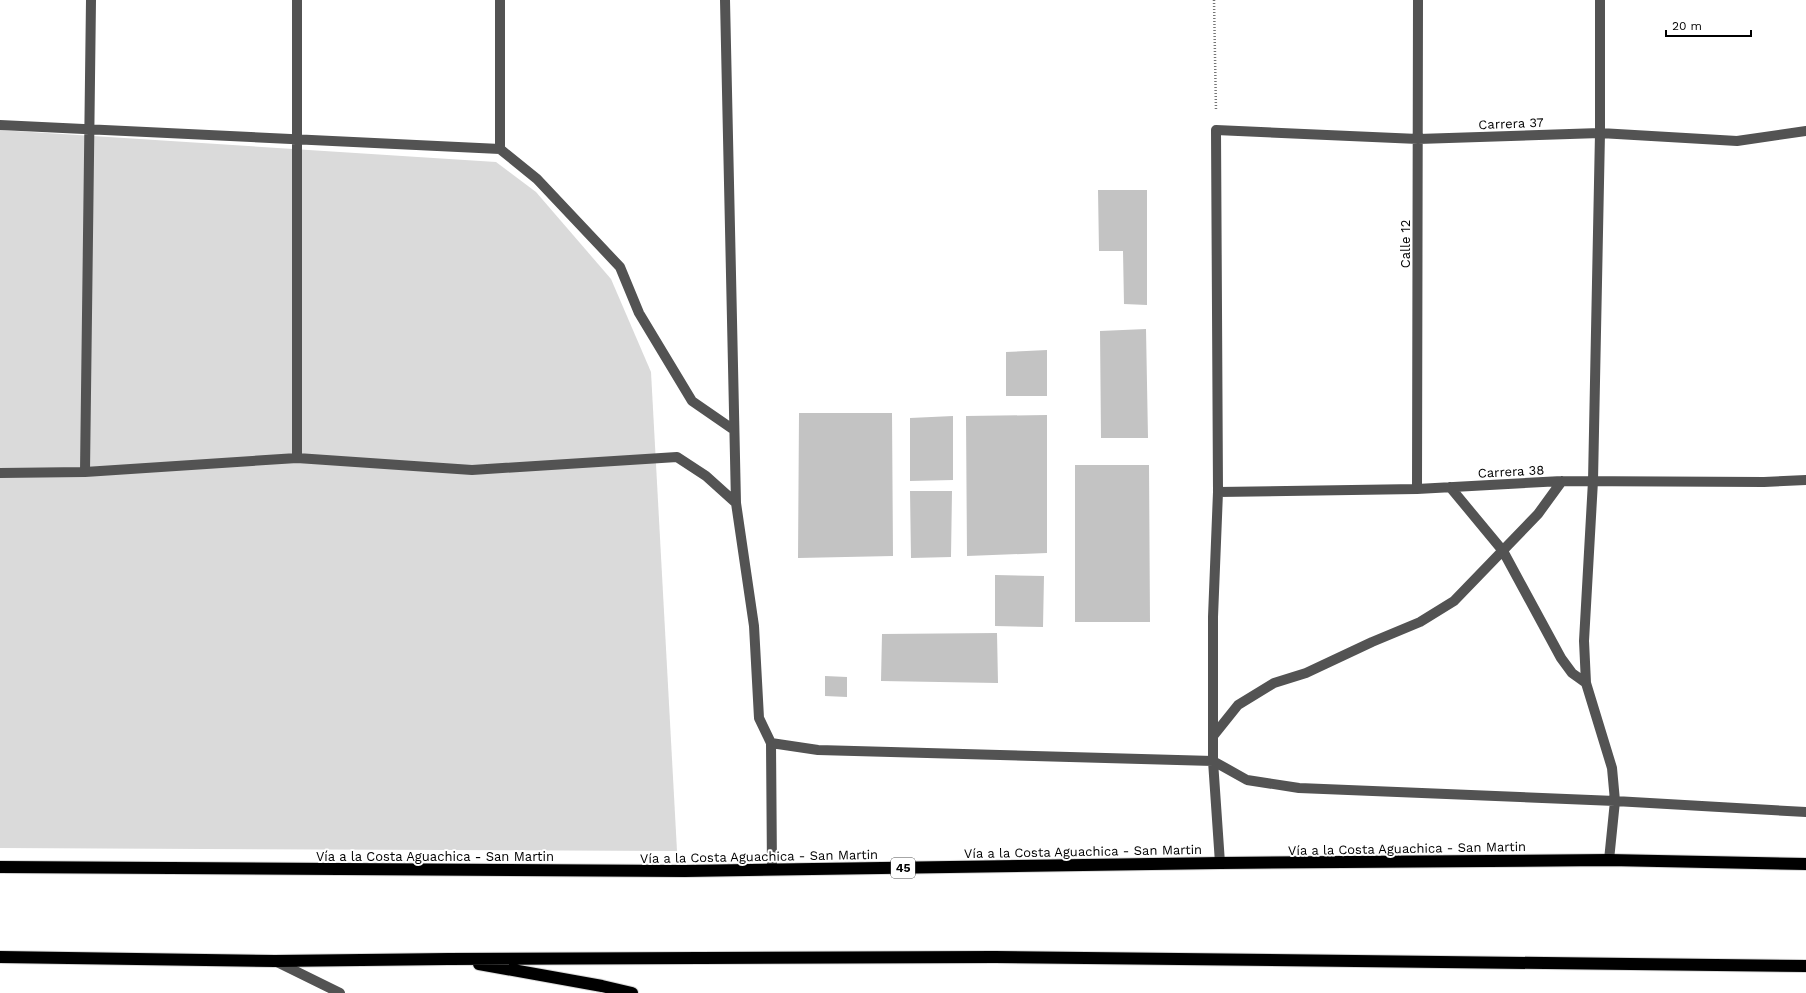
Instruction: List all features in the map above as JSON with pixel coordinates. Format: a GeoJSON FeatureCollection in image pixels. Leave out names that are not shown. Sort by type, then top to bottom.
{"type":"FeatureCollection","features":[{"type":"Feature","properties":{"kind":"highway","name":"Vía a la Costa Aguachica - San Martin"},"geometry":{"type":"LineString","coordinates":[[0,867],[685,872],[1220,863],[1609,860],[1806,864]]}},
{"type":"Feature","properties":{"kind":"highway"},"geometry":{"type":"LineString","coordinates":[[0,957],[276,961],[995,957],[1806,966]]}},
{"type":"Feature","properties":{"kind":"highway"},"geometry":{"type":"LineString","coordinates":[[448,959],[602,986],[632,993]]}},
{"type":"Feature","properties":{"kind":"street"},"geometry":{"type":"LineString","coordinates":[[85,472],[91,0]]}},
{"type":"Feature","properties":{"kind":"street"},"geometry":{"type":"LineString","coordinates":[[297,0],[297,458]]}},
{"type":"Feature","properties":{"kind":"street"},"geometry":{"type":"LineString","coordinates":[[500,0],[500,149]]}},
{"type":"Feature","properties":{"kind":"street"},"geometry":{"type":"LineString","coordinates":[[725,0],[736,503],[754,626],[759,718],[771,743],[772,870]]}},
{"type":"Feature","properties":{"kind":"street","name":"Calle 12"},"geometry":{"type":"LineString","coordinates":[[1417,489],[1418,0]]}},
{"type":"Feature","properties":{"kind":"street"},"geometry":{"type":"LineString","coordinates":[[1600,0],[1600,133],[1593,481],[1584,641],[1586,683],[1612,768],[1615,801],[1609,860]]}},
{"type":"Feature","properties":{"kind":"street"},"geometry":{"type":"LineString","coordinates":[[0,125],[89,128],[500,149],[537,180],[620,267],[639,312],[692,401],[734,430]]}},
{"type":"Feature","properties":{"kind":"street"},"geometry":{"type":"LineString","coordinates":[[1216,130],[1218,492],[1213,617],[1213,761],[1220,863]]}},
{"type":"Feature","properties":{"kind":"street","name":"Carrera 37"},"geometry":{"type":"LineString","coordinates":[[1216,130],[1418,139],[1600,133],[1737,141],[1806,131]]}},
{"type":"Feature","properties":{"kind":"street"},"geometry":{"type":"LineString","coordinates":[[0,473],[85,472],[297,458],[472,470],[677,458],[706,476],[736,503]]}},
{"type":"Feature","properties":{"kind":"street","name":"Carrera 38"},"geometry":{"type":"LineString","coordinates":[[1218,492],[1417,489],[1562,481],[1764,482],[1806,480]]}},
{"type":"Feature","properties":{"kind":"street"},"geometry":{"type":"LineString","coordinates":[[1214,735],[1238,705],[1274,684],[1306,673],[1372,642],[1420,622],[1454,601],[1538,514],[1562,481]]}},
{"type":"Feature","properties":{"kind":"street"},"geometry":{"type":"LineString","coordinates":[[1450,487],[1503,551],[1561,658],[1572,672],[1586,683]]}},
{"type":"Feature","properties":{"kind":"street"},"geometry":{"type":"LineString","coordinates":[[771,743],[818,750],[1213,761],[1247,780],[1298,788],[1615,801],[1806,812]]}},
{"type":"Feature","properties":{"kind":"street"},"geometry":{"type":"LineString","coordinates":[[276,961],[340,993]]}},
{"type":"Feature","properties":{"kind":"path"},"geometry":{"type":"LineString","coordinates":[[1214,0],[1216,130]]}},
{"type":"Feature","properties":{"kind":"shaded area"},"geometry":{"type":"Polygon","coordinates":[[[0,130],[496,162],[536,192],[611,279],[651,372],[677,851],[0,848],[0,130]]]}},
{"type":"Feature","properties":{"kind":"building"},"geometry":{"type":"Polygon","coordinates":[[[1098,190],[1147,190],[1147,305],[1124,304],[1123,251],[1099,251],[1098,190]]]}},
{"type":"Feature","properties":{"kind":"building"},"geometry":{"type":"Polygon","coordinates":[[[1146,329],[1148,438],[1101,438],[1100,331],[1146,329]]]}},
{"type":"Feature","properties":{"kind":"building"},"geometry":{"type":"Polygon","coordinates":[[[1047,350],[1047,396],[1006,396],[1006,352],[1047,350]]]}},
{"type":"Feature","properties":{"kind":"building"},"geometry":{"type":"Polygon","coordinates":[[[799,413],[892,413],[893,556],[798,558],[799,413]]]}},
{"type":"Feature","properties":{"kind":"building"},"geometry":{"type":"Polygon","coordinates":[[[1047,415],[1047,553],[967,556],[966,416],[1047,415]]]}},
{"type":"Feature","properties":{"kind":"building"},"geometry":{"type":"Polygon","coordinates":[[[953,416],[953,480],[910,481],[910,418],[953,416]]]}},
{"type":"Feature","properties":{"kind":"building"},"geometry":{"type":"Polygon","coordinates":[[[1075,465],[1149,465],[1150,622],[1075,622],[1075,465]]]}},
{"type":"Feature","properties":{"kind":"building"},"geometry":{"type":"Polygon","coordinates":[[[910,491],[952,491],[951,557],[911,558],[910,491]]]}},
{"type":"Feature","properties":{"kind":"building"},"geometry":{"type":"Polygon","coordinates":[[[995,575],[1044,576],[1043,627],[995,626],[995,575]]]}},
{"type":"Feature","properties":{"kind":"building"},"geometry":{"type":"Polygon","coordinates":[[[997,633],[998,683],[881,681],[882,634],[997,633]]]}},
{"type":"Feature","properties":{"kind":"building"},"geometry":{"type":"Polygon","coordinates":[[[825,676],[847,677],[847,697],[825,696],[825,676]]]}}]}
